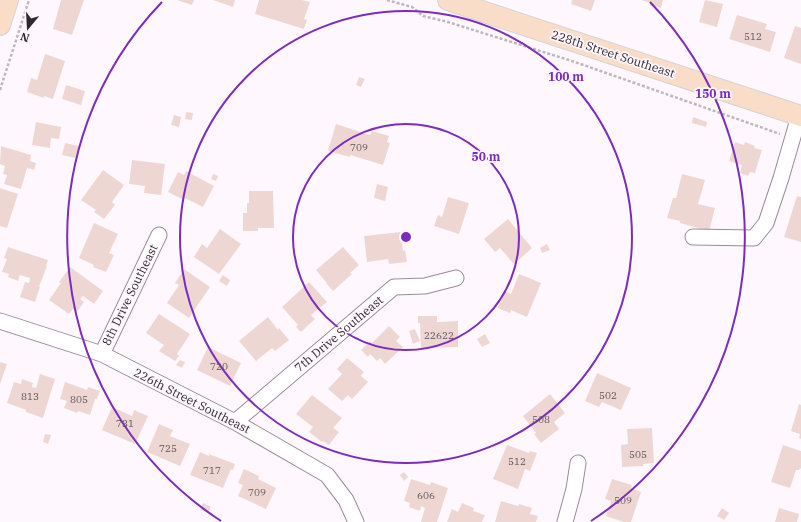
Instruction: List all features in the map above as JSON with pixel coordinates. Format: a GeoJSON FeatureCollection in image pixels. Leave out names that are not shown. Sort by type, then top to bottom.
{"type":"FeatureCollection","features":[{"type":"Feature","properties":{"kind":"main road"},"geometry":{"type":"LineString","coordinates":[[0,25],[8,0]]}},
{"type":"Feature","properties":{"kind":"main road","name":"228th Street Southeast"},"geometry":{"type":"LineString","coordinates":[[455,1],[800,116]]}},
{"type":"Feature","properties":{"kind":"street"},"geometry":{"type":"LineString","coordinates":[[693,237],[754,238],[766,223],[800,116]]}},
{"type":"Feature","properties":{"kind":"street","name":"8th Drive Southeast"},"geometry":{"type":"LineString","coordinates":[[102,354],[159,235]]}},
{"type":"Feature","properties":{"kind":"street","name":"7th Drive Southeast"},"geometry":{"type":"LineString","coordinates":[[235,422],[394,287],[425,286],[456,278]]}},
{"type":"Feature","properties":{"kind":"street","name":"226th Street Southeast"},"geometry":{"type":"LineString","coordinates":[[0,321],[102,354],[235,422],[327,475],[346,500],[356,522]]}},
{"type":"Feature","properties":{"kind":"street"},"geometry":{"type":"LineString","coordinates":[[565,522],[574,489],[578,463]]}},
{"type":"Feature","properties":{"kind":"path"},"geometry":{"type":"LineString","coordinates":[[0,90],[29,0]]}},
{"type":"Feature","properties":{"kind":"path"},"geometry":{"type":"LineString","coordinates":[[387,0],[412,7],[423,16],[448,22],[572,61],[792,138]]}},
{"type":"Feature","properties":{"kind":"building"},"geometry":{"type":"Polygon","coordinates":[[[61,0],[84,0],[72,35],[53,29],[61,0]]]}},
{"type":"Feature","properties":{"kind":"building"},"geometry":{"type":"Polygon","coordinates":[[[177,0],[194,0],[192,5],[177,0]]]}},
{"type":"Feature","properties":{"kind":"building"},"geometry":{"type":"Polygon","coordinates":[[[213,0],[235,0],[233,7],[213,0]]]}},
{"type":"Feature","properties":{"kind":"building"},"geometry":{"type":"Polygon","coordinates":[[[259,0],[302,0],[310,2],[304,19],[307,20],[304,29],[255,14],[259,0]]]}},
{"type":"Feature","properties":{"kind":"building"},"geometry":{"type":"Polygon","coordinates":[[[572,0],[595,0],[591,11],[571,4],[572,0]]]}},
{"type":"Feature","properties":{"kind":"building"},"geometry":{"type":"Polygon","coordinates":[[[641,0],[663,0],[661,8],[650,5],[651,3],[641,0]]]}},
{"type":"Feature","properties":{"kind":"building"},"geometry":{"type":"Polygon","coordinates":[[[705,0],[723,4],[717,27],[699,22],[705,0]]]}},
{"type":"Feature","properties":{"kind":"building"},"geometry":{"type":"Polygon","coordinates":[[[737,15],[767,24],[765,29],[776,32],[770,52],[729,39],[737,15]]]}},
{"type":"Feature","properties":{"kind":"building"},"geometry":{"type":"Polygon","coordinates":[[[795,26],[801,28],[801,64],[784,58],[795,26]]]}},
{"type":"Feature","properties":{"kind":"building"},"geometry":{"type":"Polygon","coordinates":[[[45,54],[65,61],[53,99],[44,96],[44,98],[27,92],[31,78],[37,80],[45,54]]]}},
{"type":"Feature","properties":{"kind":"building"},"geometry":{"type":"Polygon","coordinates":[[[359,77],[365,79],[361,87],[356,85],[359,77]]]}},
{"type":"Feature","properties":{"kind":"building"},"geometry":{"type":"Polygon","coordinates":[[[66,85],[85,91],[81,105],[62,99],[66,85]]]}},
{"type":"Feature","properties":{"kind":"building"},"geometry":{"type":"Polygon","coordinates":[[[186,112],[193,113],[192,120],[185,119],[186,112]]]}},
{"type":"Feature","properties":{"kind":"building"},"geometry":{"type":"Polygon","coordinates":[[[174,115],[181,117],[179,127],[171,125],[174,115]]]}},
{"type":"Feature","properties":{"kind":"building"},"geometry":{"type":"Polygon","coordinates":[[[693,117],[707,122],[706,127],[692,123],[693,117]]]}},
{"type":"Feature","properties":{"kind":"building"},"geometry":{"type":"Polygon","coordinates":[[[36,122],[61,127],[59,139],[51,138],[50,148],[32,145],[36,122]]]}},
{"type":"Feature","properties":{"kind":"building"},"geometry":{"type":"Polygon","coordinates":[[[336,124],[370,135],[372,131],[389,136],[387,142],[390,143],[383,165],[350,155],[350,157],[328,151],[336,124]]]}},
{"type":"Feature","properties":{"kind":"building"},"geometry":{"type":"Polygon","coordinates":[[[735,142],[744,145],[745,142],[755,146],[754,148],[762,150],[755,173],[750,172],[748,176],[740,173],[742,165],[729,161],[735,142]]]}},
{"type":"Feature","properties":{"kind":"building"},"geometry":{"type":"Polygon","coordinates":[[[65,143],[79,146],[76,158],[62,155],[65,143]]]}},
{"type":"Feature","properties":{"kind":"building"},"geometry":{"type":"Polygon","coordinates":[[[1,146],[31,155],[30,161],[36,163],[34,170],[27,168],[21,189],[4,184],[7,175],[3,174],[5,166],[0,164],[1,146]]]}},
{"type":"Feature","properties":{"kind":"building"},"geometry":{"type":"Polygon","coordinates":[[[132,160],[165,164],[161,195],[144,193],[145,186],[129,184],[132,160]]]}},
{"type":"Feature","properties":{"kind":"building"},"geometry":{"type":"Polygon","coordinates":[[[103,170],[124,185],[112,202],[115,205],[104,219],[94,212],[96,210],[81,200],[103,170]]]}},
{"type":"Feature","properties":{"kind":"building"},"geometry":{"type":"Polygon","coordinates":[[[186,171],[214,186],[203,207],[168,192],[178,172],[184,175],[186,171]]]}},
{"type":"Feature","properties":{"kind":"building"},"geometry":{"type":"Polygon","coordinates":[[[213,174],[218,176],[216,181],[211,179],[213,174]]]}},
{"type":"Feature","properties":{"kind":"building"},"geometry":{"type":"Polygon","coordinates":[[[682,174],[705,180],[698,204],[715,208],[709,231],[667,218],[673,198],[676,198],[682,174]]]}},
{"type":"Feature","properties":{"kind":"building"},"geometry":{"type":"Polygon","coordinates":[[[377,184],[388,187],[385,201],[374,198],[377,184]]]}},
{"type":"Feature","properties":{"kind":"building"},"geometry":{"type":"Polygon","coordinates":[[[0,188],[18,194],[7,228],[0,226],[0,188]]]}},
{"type":"Feature","properties":{"kind":"building"},"geometry":{"type":"Polygon","coordinates":[[[249,191],[273,191],[274,228],[258,228],[258,231],[243,231],[243,213],[247,213],[249,191]]]}},
{"type":"Feature","properties":{"kind":"building"},"geometry":{"type":"Polygon","coordinates":[[[797,196],[801,197],[801,242],[784,237],[797,196]]]}},
{"type":"Feature","properties":{"kind":"building"},"geometry":{"type":"Polygon","coordinates":[[[448,197],[469,203],[459,234],[434,226],[438,215],[442,217],[448,197]]]}},
{"type":"Feature","properties":{"kind":"building"},"geometry":{"type":"Polygon","coordinates":[[[508,219],[532,248],[514,264],[500,248],[495,252],[484,239],[508,219]]]}},
{"type":"Feature","properties":{"kind":"building"},"geometry":{"type":"Polygon","coordinates":[[[94,223],[118,234],[109,253],[114,255],[106,272],[93,267],[94,265],[79,258],[94,223]]]}},
{"type":"Feature","properties":{"kind":"building"},"geometry":{"type":"Polygon","coordinates":[[[220,229],[241,244],[219,274],[194,257],[202,244],[207,248],[220,229]]]}},
{"type":"Feature","properties":{"kind":"building"},"geometry":{"type":"Polygon","coordinates":[[[401,232],[403,251],[405,250],[407,262],[389,264],[388,259],[367,262],[364,236],[401,232]]]}},
{"type":"Feature","properties":{"kind":"building"},"geometry":{"type":"Polygon","coordinates":[[[547,244],[550,250],[542,253],[540,248],[547,244]]]}},
{"type":"Feature","properties":{"kind":"building"},"geometry":{"type":"Polygon","coordinates":[[[8,247],[48,260],[35,302],[20,297],[25,282],[29,283],[30,278],[20,275],[18,281],[8,277],[9,274],[2,272],[7,259],[4,258],[8,247]]]}},
{"type":"Feature","properties":{"kind":"building"},"geometry":{"type":"Polygon","coordinates":[[[343,247],[359,265],[350,273],[352,274],[333,291],[316,270],[343,247]]]}},
{"type":"Feature","properties":{"kind":"building"},"geometry":{"type":"Polygon","coordinates":[[[70,267],[103,291],[94,304],[83,296],[80,299],[84,302],[77,312],[73,309],[69,314],[49,300],[61,283],[59,282],[70,267]]]}},
{"type":"Feature","properties":{"kind":"building"},"geometry":{"type":"Polygon","coordinates":[[[184,269],[210,287],[189,318],[167,303],[179,285],[175,283],[184,269]]]}},
{"type":"Feature","properties":{"kind":"building"},"geometry":{"type":"Polygon","coordinates":[[[519,274],[541,283],[527,317],[511,310],[510,313],[498,308],[505,291],[511,294],[519,274]]]}},
{"type":"Feature","properties":{"kind":"building"},"geometry":{"type":"Polygon","coordinates":[[[223,275],[230,280],[227,286],[219,281],[223,275]]]}},
{"type":"Feature","properties":{"kind":"building"},"geometry":{"type":"Polygon","coordinates":[[[309,282],[327,302],[311,315],[315,319],[301,332],[296,327],[298,325],[282,307],[309,282]]]}},
{"type":"Feature","properties":{"kind":"building"},"geometry":{"type":"Polygon","coordinates":[[[159,314],[190,334],[177,354],[179,356],[175,361],[159,351],[164,345],[146,333],[159,314]]]}},
{"type":"Feature","properties":{"kind":"building"},"geometry":{"type":"Polygon","coordinates":[[[418,316],[437,316],[437,322],[458,321],[458,347],[421,348],[420,323],[418,323],[418,316]]]}},
{"type":"Feature","properties":{"kind":"building"},"geometry":{"type":"Polygon","coordinates":[[[268,317],[278,330],[279,328],[289,340],[275,351],[272,348],[256,361],[239,341],[268,317]]]}},
{"type":"Feature","properties":{"kind":"building"},"geometry":{"type":"Polygon","coordinates":[[[389,326],[400,337],[396,341],[403,347],[385,364],[380,358],[377,361],[370,354],[368,357],[361,350],[370,341],[372,343],[389,326]]]}},
{"type":"Feature","properties":{"kind":"building"},"geometry":{"type":"Polygon","coordinates":[[[415,329],[420,341],[413,344],[409,331],[415,329]]]}},
{"type":"Feature","properties":{"kind":"building"},"geometry":{"type":"Polygon","coordinates":[[[485,334],[490,343],[482,347],[477,339],[485,334]]]}},
{"type":"Feature","properties":{"kind":"building"},"geometry":{"type":"Polygon","coordinates":[[[208,347],[241,363],[230,386],[197,370],[208,347]]]}},
{"type":"Feature","properties":{"kind":"building"},"geometry":{"type":"Polygon","coordinates":[[[347,358],[364,372],[361,376],[368,382],[352,399],[348,395],[342,401],[328,389],[342,374],[337,369],[347,358]]]}},
{"type":"Feature","properties":{"kind":"building"},"geometry":{"type":"Polygon","coordinates":[[[180,360],[185,362],[182,368],[176,365],[180,360]]]}},
{"type":"Feature","properties":{"kind":"building"},"geometry":{"type":"Polygon","coordinates":[[[0,362],[7,364],[0,384],[0,362]]]}},
{"type":"Feature","properties":{"kind":"building"},"geometry":{"type":"Polygon","coordinates":[[[597,373],[631,388],[621,410],[602,402],[599,407],[585,401],[597,373]]]}},
{"type":"Feature","properties":{"kind":"building"},"geometry":{"type":"Polygon","coordinates":[[[40,374],[55,379],[43,418],[7,403],[14,382],[21,384],[22,379],[33,383],[32,387],[36,388],[40,374]]]}},
{"type":"Feature","properties":{"kind":"building"},"geometry":{"type":"Polygon","coordinates":[[[65,382],[87,390],[88,387],[100,391],[97,399],[95,399],[90,415],[78,411],[77,413],[64,408],[67,401],[60,399],[65,382]]]}},
{"type":"Feature","properties":{"kind":"building"},"geometry":{"type":"Polygon","coordinates":[[[550,394],[565,413],[554,422],[559,429],[541,443],[534,434],[536,433],[523,416],[550,394]]]}},
{"type":"Feature","properties":{"kind":"building"},"geometry":{"type":"Polygon","coordinates":[[[312,395],[342,418],[333,428],[339,432],[329,445],[323,441],[322,442],[309,432],[313,427],[296,414],[312,395]]]}},
{"type":"Feature","properties":{"kind":"building"},"geometry":{"type":"Polygon","coordinates":[[[799,404],[801,405],[801,439],[799,438],[800,434],[791,431],[799,404]]]}},
{"type":"Feature","properties":{"kind":"building"},"geometry":{"type":"Polygon","coordinates":[[[112,407],[132,416],[134,410],[148,416],[135,444],[102,430],[112,407]]]}},
{"type":"Feature","properties":{"kind":"building"},"geometry":{"type":"Polygon","coordinates":[[[159,424],[173,430],[170,436],[190,444],[180,466],[147,452],[159,424]]]}},
{"type":"Feature","properties":{"kind":"building"},"geometry":{"type":"Polygon","coordinates":[[[652,428],[654,463],[643,464],[643,466],[622,467],[621,445],[628,444],[627,429],[652,428]]]}},
{"type":"Feature","properties":{"kind":"building"},"geometry":{"type":"Polygon","coordinates":[[[45,434],[51,435],[48,444],[43,442],[45,434]]]}},
{"type":"Feature","properties":{"kind":"building"},"geometry":{"type":"Polygon","coordinates":[[[507,445],[529,453],[530,451],[537,453],[530,471],[525,469],[518,489],[493,479],[507,445]]]}},
{"type":"Feature","properties":{"kind":"building"},"geometry":{"type":"Polygon","coordinates":[[[783,445],[801,451],[801,469],[796,470],[790,488],[771,482],[783,445]]]}},
{"type":"Feature","properties":{"kind":"building"},"geometry":{"type":"Polygon","coordinates":[[[200,452],[235,464],[233,470],[231,469],[223,488],[190,475],[200,452]]]}},
{"type":"Feature","properties":{"kind":"building"},"geometry":{"type":"Polygon","coordinates":[[[244,469],[259,476],[258,479],[276,488],[266,509],[238,496],[243,485],[238,483],[244,469]]]}},
{"type":"Feature","properties":{"kind":"building"},"geometry":{"type":"Polygon","coordinates":[[[404,472],[408,477],[404,481],[400,475],[404,472]]]}},
{"type":"Feature","properties":{"kind":"building"},"geometry":{"type":"Polygon","coordinates":[[[411,479],[430,485],[431,482],[448,488],[437,522],[421,522],[425,508],[421,506],[420,511],[409,507],[410,503],[404,501],[411,479]]]}},
{"type":"Feature","properties":{"kind":"building"},"geometry":{"type":"Polygon","coordinates":[[[612,479],[632,485],[631,488],[641,492],[631,522],[624,522],[606,516],[611,501],[605,499],[612,479]]]}},
{"type":"Feature","properties":{"kind":"building"},"geometry":{"type":"Polygon","coordinates":[[[501,501],[532,508],[530,514],[538,516],[536,522],[495,522],[501,501]]]}},
{"type":"Feature","properties":{"kind":"building"},"geometry":{"type":"Polygon","coordinates":[[[203,503],[211,507],[208,513],[200,510],[203,503]]]}},
{"type":"Feature","properties":{"kind":"building"},"geometry":{"type":"Polygon","coordinates":[[[462,503],[474,508],[473,511],[485,515],[482,522],[447,522],[452,509],[458,512],[462,503]]]}},
{"type":"Feature","properties":{"kind":"building"},"geometry":{"type":"Polygon","coordinates":[[[722,508],[729,513],[724,520],[717,516],[722,508]]]}},
{"type":"Feature","properties":{"kind":"building"},"geometry":{"type":"Polygon","coordinates":[[[779,508],[799,514],[797,522],[775,522],[779,508]]]}}]}
